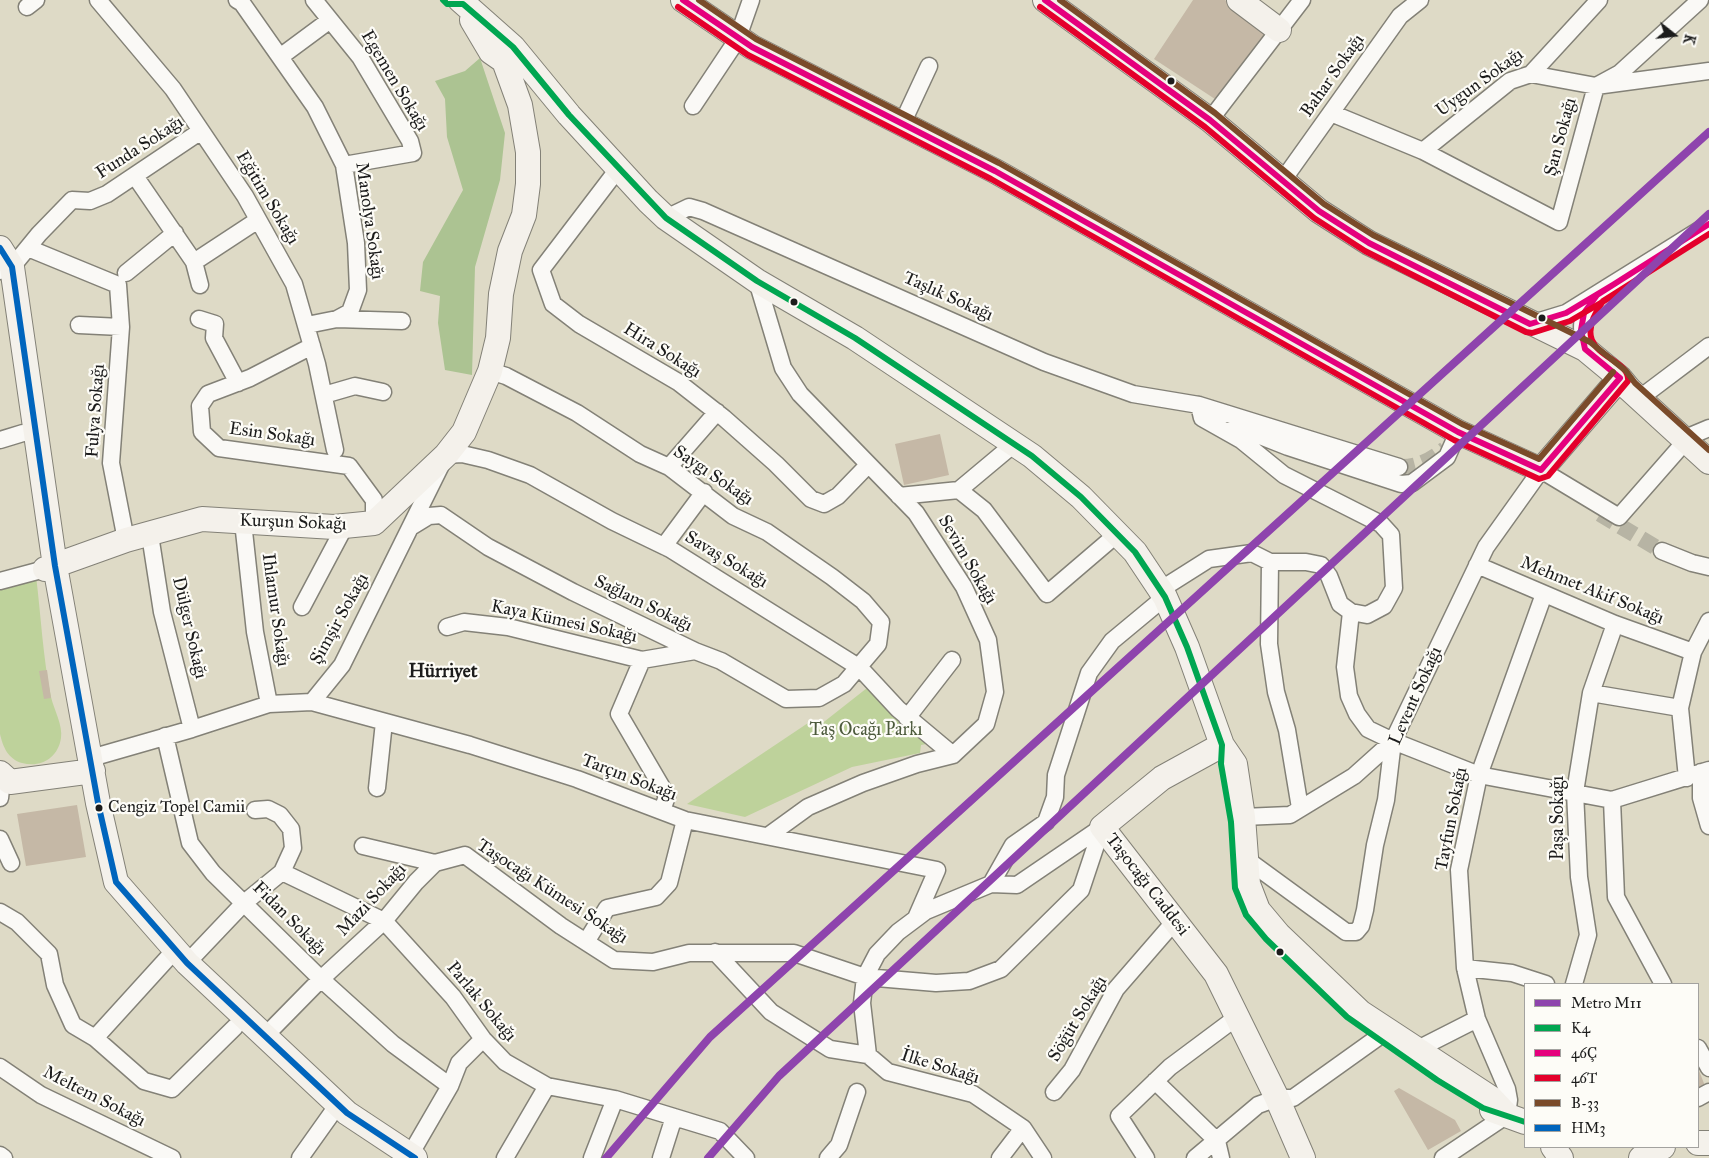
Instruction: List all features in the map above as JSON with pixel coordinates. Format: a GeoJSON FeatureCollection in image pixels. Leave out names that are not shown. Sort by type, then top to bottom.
{"type":"FeatureCollection","features":[{"type":"Feature","properties":{"kind":"street","name":"Eğitim Sokağı"},"geometry":{"type":"LineString","coordinates":[[98,0],[160,72],[201,131],[258,220],[294,284],[307,325],[324,395],[334,450]]}},
{"type":"Feature","properties":{"kind":"street","name":"Manolya Sokağı"},"geometry":{"type":"LineString","coordinates":[[237,0],[242,3],[315,106],[344,166],[356,243],[358,290],[350,312],[337,318]]}},
{"type":"Feature","properties":{"kind":"street","name":"Egemen Sokağı"},"geometry":{"type":"LineString","coordinates":[[314,0],[360,57],[410,141],[413,153],[344,166]]}},
{"type":"Feature","properties":{"kind":"street"},"geometry":{"type":"LineString","coordinates":[[683,0],[738,40],[995,171],[1458,432],[1541,470],[1619,517],[1695,435]]}},
{"type":"Feature","properties":{"kind":"street"},"geometry":{"type":"LineString","coordinates":[[693,106],[738,40],[751,0]]}},
{"type":"Feature","properties":{"kind":"street"},"geometry":{"type":"LineString","coordinates":[[1045,0],[1210,120],[1319,212],[1369,243],[1530,324],[1585,349],[1620,378],[1629,389],[1695,435],[1709,462]]}},
{"type":"Feature","properties":{"kind":"street"},"geometry":{"type":"LineString","coordinates":[[1239,0],[1279,30]]}},
{"type":"Feature","properties":{"kind":"street"},"geometry":{"type":"LineString","coordinates":[[1210,120],[1302,0]]}},
{"type":"Feature","properties":{"kind":"street","name":"Bahar Sokağı"},"geometry":{"type":"LineString","coordinates":[[1283,180],[1400,16],[1420,0]]}},
{"type":"Feature","properties":{"kind":"street","name":"Uygun Sokağı"},"geometry":{"type":"LineString","coordinates":[[1423,151],[1510,81],[1531,74],[1598,0]]}},
{"type":"Feature","properties":{"kind":"street"},"geometry":{"type":"LineString","coordinates":[[1531,74],[1596,86],[1627,66],[1700,0]]}},
{"type":"Feature","properties":{"kind":"street"},"geometry":{"type":"LineString","coordinates":[[374,523],[446,456],[464,432],[490,372],[498,338],[501,294],[510,251],[524,214],[528,184],[528,152],[520,105],[504,62],[491,52],[455,1]]}},
{"type":"Feature","properties":{"kind":"street"},"geometry":{"type":"LineString","coordinates":[[455,1],[513,47],[537,79],[618,170],[666,218],[757,280],[855,338],[1032,456],[1081,497],[1116,536],[1135,552],[1163,594],[1187,648],[1222,745],[1235,764],[1243,818],[1248,884],[1258,910],[1279,935],[1360,1012],[1490,1098],[1516,1118]]}},
{"type":"Feature","properties":{"kind":"street"},"geometry":{"type":"LineString","coordinates":[[280,57],[330,20]]}},
{"type":"Feature","properties":{"kind":"street"},"geometry":{"type":"LineString","coordinates":[[902,124],[929,66]]}},
{"type":"Feature","properties":{"kind":"street","name":"Şan Sokağı"},"geometry":{"type":"LineString","coordinates":[[1423,151],[1559,222],[1596,86],[1709,71]]}},
{"type":"Feature","properties":{"kind":"street"},"geometry":{"type":"LineString","coordinates":[[1331,113],[1423,151]]}},
{"type":"Feature","properties":{"kind":"street","name":"Funda Sokağı"},"geometry":{"type":"LineString","coordinates":[[3,267],[28,248],[72,200],[90,201],[107,194],[201,131]]}},
{"type":"Feature","properties":{"kind":"street","name":"Hira Sokağı"},"geometry":{"type":"LineString","coordinates":[[618,170],[541,270],[543,282],[553,304],[579,324],[678,382],[717,412],[776,464],[811,499],[824,504],[838,496],[868,465]]}},
{"type":"Feature","properties":{"kind":"street"},"geometry":{"type":"LineString","coordinates":[[135,176],[194,262],[200,285]]}},
{"type":"Feature","properties":{"kind":"street","name":"Taşlık Sokağı"},"geometry":{"type":"LineString","coordinates":[[666,218],[689,208],[703,211],[1044,362],[1133,394],[1199,405],[1399,467]]}},
{"type":"Feature","properties":{"kind":"street"},"geometry":{"type":"LineString","coordinates":[[194,262],[258,220]]}},
{"type":"Feature","properties":{"kind":"street"},"geometry":{"type":"LineString","coordinates":[[1530,324],[1566,313],[1709,224]]}},
{"type":"Feature","properties":{"kind":"street"},"geometry":{"type":"LineString","coordinates":[[28,248],[122,279],[175,233]]}},
{"type":"Feature","properties":{"kind":"street"},"geometry":{"type":"LineString","coordinates":[[3,267],[50,568],[84,766],[98,803],[116,882],[235,1027],[359,1137],[407,1157]]}},
{"type":"Feature","properties":{"kind":"street","name":"Fulya Sokağı"},"geometry":{"type":"LineString","coordinates":[[122,279],[121,327],[111,463],[126,540]]}},
{"type":"Feature","properties":{"kind":"street","name":"Sevim Sokağı"},"geometry":{"type":"LineString","coordinates":[[757,280],[783,368],[800,394],[916,513],[964,587],[988,640],[995,692],[986,724],[953,755],[917,764],[863,783],[808,807],[768,836]]}},
{"type":"Feature","properties":{"kind":"street"},"geometry":{"type":"LineString","coordinates":[[1585,349],[1581,330],[1584,314],[1597,295]]}},
{"type":"Feature","properties":{"kind":"street"},"geometry":{"type":"LineString","coordinates":[[307,325],[337,318],[402,321]]}},
{"type":"Feature","properties":{"kind":"street"},"geometry":{"type":"LineString","coordinates":[[199,319],[215,324],[214,338],[238,383]]}},
{"type":"Feature","properties":{"kind":"street"},"geometry":{"type":"LineString","coordinates":[[79,325],[121,327]]}},
{"type":"Feature","properties":{"kind":"street","name":"Esin Sokağı"},"geometry":{"type":"LineString","coordinates":[[312,346],[238,383],[208,394],[200,406],[202,432],[219,448],[348,466],[374,500],[374,523]]}},
{"type":"Feature","properties":{"kind":"street"},"geometry":{"type":"LineString","coordinates":[[1644,395],[1709,346]]}},
{"type":"Feature","properties":{"kind":"street","name":"Saygı Sokağı"},"geometry":{"type":"LineString","coordinates":[[490,372],[506,376],[577,413],[640,454],[669,467],[733,516],[792,548],[863,601],[881,622],[878,644],[860,668]]}},
{"type":"Feature","properties":{"kind":"street"},"geometry":{"type":"LineString","coordinates":[[1620,378],[1633,385],[1695,435],[1709,454]]}},
{"type":"Feature","properties":{"kind":"street","name":"Levent Sokağı"},"geometry":{"type":"LineString","coordinates":[[1246,859],[1346,932],[1356,932],[1362,926],[1375,845],[1386,800],[1393,741],[1486,547],[1541,470],[1620,378]]}},
{"type":"Feature","properties":{"kind":"street"},"geometry":{"type":"LineString","coordinates":[[324,395],[355,386],[383,392]]}},
{"type":"Feature","properties":{"kind":"street"},"geometry":{"type":"LineString","coordinates":[[991,884],[1013,845],[1046,822],[1055,797],[1056,775],[1089,673],[1112,642],[1163,594],[1209,559],[1252,553],[1270,562],[1306,562],[1321,565],[1329,576],[1340,604],[1351,612],[1367,615],[1384,606],[1394,588],[1391,535],[1381,524],[1284,474],[1241,440],[1202,418],[1199,405]]}},
{"type":"Feature","properties":{"kind":"street"},"geometry":{"type":"LineString","coordinates":[[669,467],[717,412]]}},
{"type":"Feature","properties":{"kind":"street","name":"Taşlık Sokağı"},"geometry":{"type":"LineString","coordinates":[[1221,412],[1235,426],[1279,444],[1401,484],[1412,483],[1418,480],[1446,457],[1458,432]]}},
{"type":"Feature","properties":{"kind":"street"},"geometry":{"type":"LineString","coordinates":[[0,440],[28,432]]}},
{"type":"Feature","properties":{"kind":"street"},"geometry":{"type":"LineString","coordinates":[[899,496],[959,490],[1014,444]]}},
{"type":"Feature","properties":{"kind":"street","name":"Savaş Sokağı"},"geometry":{"type":"LineString","coordinates":[[446,456],[462,454],[488,460],[530,475],[612,522],[664,546],[860,668],[907,718],[953,755]]}},
{"type":"Feature","properties":{"kind":"street","name":"Şimşir Sokağı"},"geometry":{"type":"LineString","coordinates":[[312,702],[342,665],[446,456]]}},
{"type":"Feature","properties":{"kind":"street"},"geometry":{"type":"LineString","coordinates":[[411,527],[429,516],[441,515],[435,479]]}},
{"type":"Feature","properties":{"kind":"street"},"geometry":{"type":"LineString","coordinates":[[959,490],[984,510],[1047,594],[1116,536]]}},
{"type":"Feature","properties":{"kind":"street"},"geometry":{"type":"LineString","coordinates":[[664,546],[704,492]]}},
{"type":"Feature","properties":{"kind":"street","name":"Sağlam Sokağı"},"geometry":{"type":"LineString","coordinates":[[441,515],[488,547],[573,592],[721,662],[786,699],[819,698],[844,684],[860,668]]}},
{"type":"Feature","properties":{"kind":"street","name":"Kurşun Sokağı"},"geometry":{"type":"LineString","coordinates":[[50,568],[126,540],[202,519],[345,526],[374,523]]}},
{"type":"Feature","properties":{"kind":"street","name":"Ihlamur Sokağı"},"geometry":{"type":"LineString","coordinates":[[243,522],[255,632],[269,704]]}},
{"type":"Feature","properties":{"kind":"street"},"geometry":{"type":"LineString","coordinates":[[302,607],[345,526]]}},
{"type":"Feature","properties":{"kind":"street","name":"Dülger Sokağı"},"geometry":{"type":"LineString","coordinates":[[150,534],[162,612],[192,729]]}},
{"type":"Feature","properties":{"kind":"street"},"geometry":{"type":"LineString","coordinates":[[1662,552],[1709,567]]}},
{"type":"Feature","properties":{"kind":"street"},"geometry":{"type":"LineString","coordinates":[[1270,562],[1269,644],[1276,692],[1287,730],[1300,808]]}},
{"type":"Feature","properties":{"kind":"street","name":"Mehmet Akif Sokağı"},"geometry":{"type":"LineString","coordinates":[[1477,565],[1616,624],[1693,652]]}},
{"type":"Feature","properties":{"kind":"street"},"geometry":{"type":"LineString","coordinates":[[0,582],[50,568]]}},
{"type":"Feature","properties":{"kind":"street","name":"Tayfun Sokağı"},"geometry":{"type":"LineString","coordinates":[[1516,1118],[1507,1089],[1477,1019],[1465,968],[1459,870],[1480,775],[1544,594]]}},
{"type":"Feature","properties":{"kind":"street"},"geometry":{"type":"LineString","coordinates":[[1351,612],[1345,667],[1349,696],[1357,714],[1368,729],[1393,741],[1480,775],[1612,800],[1699,773]]}},
{"type":"Feature","properties":{"kind":"street"},"geometry":{"type":"LineString","coordinates":[[1709,621],[1693,652],[1680,708],[1699,773],[1702,798],[1709,826]]}},
{"type":"Feature","properties":{"kind":"street","name":"Kaya Kümesi Sokağı"},"geometry":{"type":"LineString","coordinates":[[447,627],[464,622],[508,627],[642,660]]}},
{"type":"Feature","properties":{"kind":"street","name":"Paşa Sokağı"},"geometry":{"type":"LineString","coordinates":[[1574,983],[1588,936],[1579,877],[1575,792],[1591,693],[1616,624]]}},
{"type":"Feature","properties":{"kind":"street"},"geometry":{"type":"LineString","coordinates":[[662,812],[667,796],[619,714],[642,660],[695,651]]}},
{"type":"Feature","properties":{"kind":"street"},"geometry":{"type":"LineString","coordinates":[[907,718],[952,660]]}},
{"type":"Feature","properties":{"kind":"street"},"geometry":{"type":"LineString","coordinates":[[1591,693],[1680,708]]}},
{"type":"Feature","properties":{"kind":"street"},"geometry":{"type":"LineString","coordinates":[[5,777],[84,766],[165,736],[269,704],[312,702]]}},
{"type":"Feature","properties":{"kind":"street","name":"Tarçın Sokağı"},"geometry":{"type":"LineString","coordinates":[[312,702],[470,745],[577,779],[685,820],[937,870],[916,918]]}},
{"type":"Feature","properties":{"kind":"street"},"geometry":{"type":"LineString","coordinates":[[377,788],[384,722]]}},
{"type":"Feature","properties":{"kind":"street","name":"Fidan Sokağı"},"geometry":{"type":"LineString","coordinates":[[165,736],[190,843],[213,873],[321,979],[393,1044],[450,1086]]}},
{"type":"Feature","properties":{"kind":"street"},"geometry":{"type":"LineString","coordinates":[[1243,818],[1290,815],[1354,776],[1393,741]]}},
{"type":"Feature","properties":{"kind":"street"},"geometry":{"type":"LineString","coordinates":[[1222,745],[1221,764],[1231,822],[1235,888],[1246,915],[1266,939],[1347,1017],[1437,1080],[1483,1108],[1516,1118]]}},
{"type":"Feature","properties":{"kind":"street","name":"Taşocağı Caddesi"},"geometry":{"type":"LineString","coordinates":[[1222,745],[1162,778],[1102,827],[1216,974],[1277,1098],[1303,1158]]}},
{"type":"Feature","properties":{"kind":"street"},"geometry":{"type":"LineString","coordinates":[[1612,800],[1616,897],[1662,983]]}},
{"type":"Feature","properties":{"kind":"street"},"geometry":{"type":"LineString","coordinates":[[95,1038],[176,957],[282,872],[293,848],[291,829],[280,815],[268,809],[255,810]]}},
{"type":"Feature","properties":{"kind":"street"},"geometry":{"type":"LineString","coordinates":[[586,942],[607,908],[656,898],[669,883],[685,820]]}},
{"type":"Feature","properties":{"kind":"street"},"geometry":{"type":"LineString","coordinates":[[715,952],[771,1012],[830,1049],[868,1055],[862,1003],[865,977],[877,954],[898,932],[926,911],[991,884],[1017,885],[1102,827]]}},
{"type":"Feature","properties":{"kind":"street","name":"Taşocağı Kümesi Sokağı"},"geometry":{"type":"LineString","coordinates":[[435,863],[465,855],[614,960],[653,962],[689,953],[794,953],[865,977],[936,983],[969,981],[1001,969],[1081,890],[1102,827]]}},
{"type":"Feature","properties":{"kind":"street"},"geometry":{"type":"LineString","coordinates":[[0,839],[11,863]]}},
{"type":"Feature","properties":{"kind":"street","name":"Mazi Sokağı"},"geometry":{"type":"LineString","coordinates":[[363,846],[435,863]]}},
{"type":"Feature","properties":{"kind":"street","name":"Mazi Sokağı"},"geometry":{"type":"LineString","coordinates":[[265,1036],[321,979],[384,921],[416,882],[435,863]]}},
{"type":"Feature","properties":{"kind":"street","name":"Parlak Sokağı"},"geometry":{"type":"LineString","coordinates":[[282,872],[384,921],[453,997],[483,1039],[505,1062],[547,1086],[615,1099],[720,1131],[746,1158]]}},
{"type":"Feature","properties":{"kind":"street"},"geometry":{"type":"LineString","coordinates":[[0,912],[17,922],[49,954],[56,986],[73,1025],[95,1038],[144,1081],[172,1089],[235,1027]]}},
{"type":"Feature","properties":{"kind":"street","name":"Söğüt Sokağı"},"geometry":{"type":"LineString","coordinates":[[1054,1092],[1072,1070],[1116,989],[1175,921]]}},
{"type":"Feature","properties":{"kind":"street"},"geometry":{"type":"LineString","coordinates":[[176,957],[265,1036],[347,1113],[407,1157]]}},
{"type":"Feature","properties":{"kind":"street"},"geometry":{"type":"LineString","coordinates":[[1465,968],[1512,973],[1543,983]]}},
{"type":"Feature","properties":{"kind":"street"},"geometry":{"type":"LineString","coordinates":[[1146,1158],[1119,1116],[1170,1067],[1237,1017]]}},
{"type":"Feature","properties":{"kind":"street"},"geometry":{"type":"LineString","coordinates":[[1416,1050],[1477,1019]]}},
{"type":"Feature","properties":{"kind":"street"},"geometry":{"type":"LineString","coordinates":[[1195,1158],[1258,1105],[1277,1098],[1293,1098],[1377,1038]]}},
{"type":"Feature","properties":{"kind":"street"},"geometry":{"type":"LineString","coordinates":[[407,1157],[450,1086],[459,1063],[483,1039]]}},
{"type":"Feature","properties":{"kind":"street"},"geometry":{"type":"LineString","coordinates":[[1699,1050],[1709,1068]]}},
{"type":"Feature","properties":{"kind":"street","name":"İlke Sokağı"},"geometry":{"type":"LineString","coordinates":[[868,1055],[888,1072],[973,1094],[1022,1128],[1043,1158]]}},
{"type":"Feature","properties":{"kind":"street","name":"Meltem Sokağı"},"geometry":{"type":"LineString","coordinates":[[0,1066],[41,1095],[172,1158]]}},
{"type":"Feature","properties":{"kind":"street"},"geometry":{"type":"LineString","coordinates":[[1155,1081],[1217,1141],[1221,1158]]}},
{"type":"Feature","properties":{"kind":"street"},"geometry":{"type":"LineString","coordinates":[[505,1158],[547,1086]]}},
{"type":"Feature","properties":{"kind":"street"},"geometry":{"type":"LineString","coordinates":[[828,1158],[839,1145],[857,1092]]}},
{"type":"Feature","properties":{"kind":"street"},"geometry":{"type":"LineString","coordinates":[[592,1158],[615,1099]]}},
{"type":"Feature","properties":{"kind":"street"},"geometry":{"type":"LineString","coordinates":[[300,1158],[332,1113]]}},
{"type":"Feature","properties":{"kind":"street"},"geometry":{"type":"LineString","coordinates":[[661,1158],[674,1117]]}},
{"type":"Feature","properties":{"kind":"street"},"geometry":{"type":"LineString","coordinates":[[1443,1158],[1516,1118]]}},
{"type":"Feature","properties":{"kind":"street"},"geometry":{"type":"LineString","coordinates":[[1000,1158],[1022,1128]]}},
{"type":"Feature","properties":{"kind":"street"},"geometry":{"type":"LineString","coordinates":[[0,1155],[4,1158]]}},
{"type":"Feature","properties":{"kind":"green space"},"geometry":{"type":"Polygon","coordinates":[[[480,58],[505,133],[500,180],[475,267],[472,375],[445,370],[438,323],[440,296],[420,291],[423,262],[463,190],[447,137],[445,99],[435,81],[465,71],[480,58]]]}},
{"type":"Feature","properties":{"kind":"green space"},"geometry":{"type":"Polygon","coordinates":[[[36,576],[48,682],[60,723],[61,738],[56,751],[48,760],[42,763],[29,764],[13,759],[5,748],[0,734],[0,585],[36,576]]]}},
{"type":"Feature","properties":{"kind":"green space","name":"Taş Ocağı Parkı"},"geometry":{"type":"Polygon","coordinates":[[[867,688],[932,743],[921,745],[920,753],[852,767],[745,817],[687,804],[811,721],[820,725],[867,688]]]}},
{"type":"Feature","properties":{"kind":"building"},"geometry":{"type":"Polygon","coordinates":[[[1193,0],[1225,0],[1267,33],[1218,101],[1154,59],[1193,0]]]}},
{"type":"Feature","properties":{"kind":"building"},"geometry":{"type":"Polygon","coordinates":[[[940,434],[949,475],[904,485],[895,444],[940,434]]]}},
{"type":"Feature","properties":{"kind":"building"},"geometry":{"type":"Polygon","coordinates":[[[47,670],[51,698],[44,699],[39,671],[47,670]]]}},
{"type":"Feature","properties":{"kind":"building","name":"Cengiz Topel Camii"},"geometry":{"type":"Polygon","coordinates":[[[77,805],[86,857],[26,866],[17,814],[77,805]]]}},
{"type":"Feature","properties":{"kind":"building"},"geometry":{"type":"Polygon","coordinates":[[[1699,1071],[1705,1086],[1699,1089],[1699,1071]]]}},
{"type":"Feature","properties":{"kind":"building"},"geometry":{"type":"Polygon","coordinates":[[[1399,1088],[1455,1120],[1461,1131],[1428,1150],[1394,1091],[1399,1088]]]}},
{"type":"Feature","properties":{"kind":"tunnel"},"geometry":{"type":"LineString","coordinates":[[1399,467],[1412,466],[1424,462],[1445,449]]}},
{"type":"Feature","properties":{"kind":"tunnel"},"geometry":{"type":"LineString","coordinates":[[1600,514],[1662,551]]}},
{"type":"Feature","properties":{"kind":"metro line","name":"M11"},"geometry":{"type":"LineString","coordinates":[[606,1158],[710,1037],[1709,132]]}},
{"type":"Feature","properties":{"kind":"metro line","name":"M11"},"geometry":{"type":"LineString","coordinates":[[708,1158],[779,1076],[1709,214]]}},
{"type":"Feature","properties":{"kind":"transit line","name":"K4"},"geometry":{"type":"LineString","coordinates":[[443,0],[447,4],[463,4],[513,47],[569,115],[666,218],[757,281],[855,338],[1032,456],[1081,497],[1135,552],[1165,597],[1187,647],[1222,745],[1221,764],[1231,822],[1235,888],[1246,915],[1266,939],[1347,1017],[1437,1080],[1483,1108],[1524,1122]]}},
{"type":"Feature","properties":{"kind":"transit line","name":"46Ç"},"geometry":{"type":"LineString","coordinates":[[683,0],[752,47],[995,171],[1458,432],[1541,470],[1620,378],[1585,349],[1581,330],[1584,313],[1597,295],[1709,224]]}},
{"type":"Feature","properties":{"kind":"transit line","name":"B-33"},"geometry":{"type":"LineString","coordinates":[[699,0],[756,39],[999,163],[1462,424],[1539,459],[1613,372]]}},
{"type":"Feature","properties":{"kind":"transit line","name":"46Ç"},"geometry":{"type":"LineString","coordinates":[[1045,0],[1210,120],[1319,211],[1369,243],[1530,324],[1566,313],[1616,283]]}},
{"type":"Feature","properties":{"kind":"transit line","name":"B-33"},"geometry":{"type":"LineString","coordinates":[[1060,0],[1215,113],[1324,204],[1373,235],[1590,342],[1626,371],[1635,383],[1709,450]]}},
{"type":"Feature","properties":{"kind":"transit line","name":"46T"},"geometry":{"type":"LineString","coordinates":[[678,7],[748,55],[991,179],[1454,440],[1539,479],[1548,476],[1628,381],[1626,372],[1594,344],[1590,334],[1593,320],[1603,301],[1709,234]]}},
{"type":"Feature","properties":{"kind":"transit line","name":"46T"},"geometry":{"type":"LineString","coordinates":[[1040,7],[1205,127],[1314,218],[1365,251],[1526,332],[1532,333],[1570,321],[1621,291]]}},
{"type":"Feature","properties":{"kind":"transit line","name":"HM3"},"geometry":{"type":"LineString","coordinates":[[0,248],[12,267],[55,566],[98,803],[116,882],[187,963],[347,1113],[415,1158]]}},
{"type":"Feature","properties":{"kind":"place","name":"Cengiz Topel Camii"},"geometry":{"type":"Point","coordinates":[99,808]}},
{"type":"Feature","properties":{"kind":"district","name":"Hürriyet"},"geometry":{"type":"Point","coordinates":[443,672]}}]}
